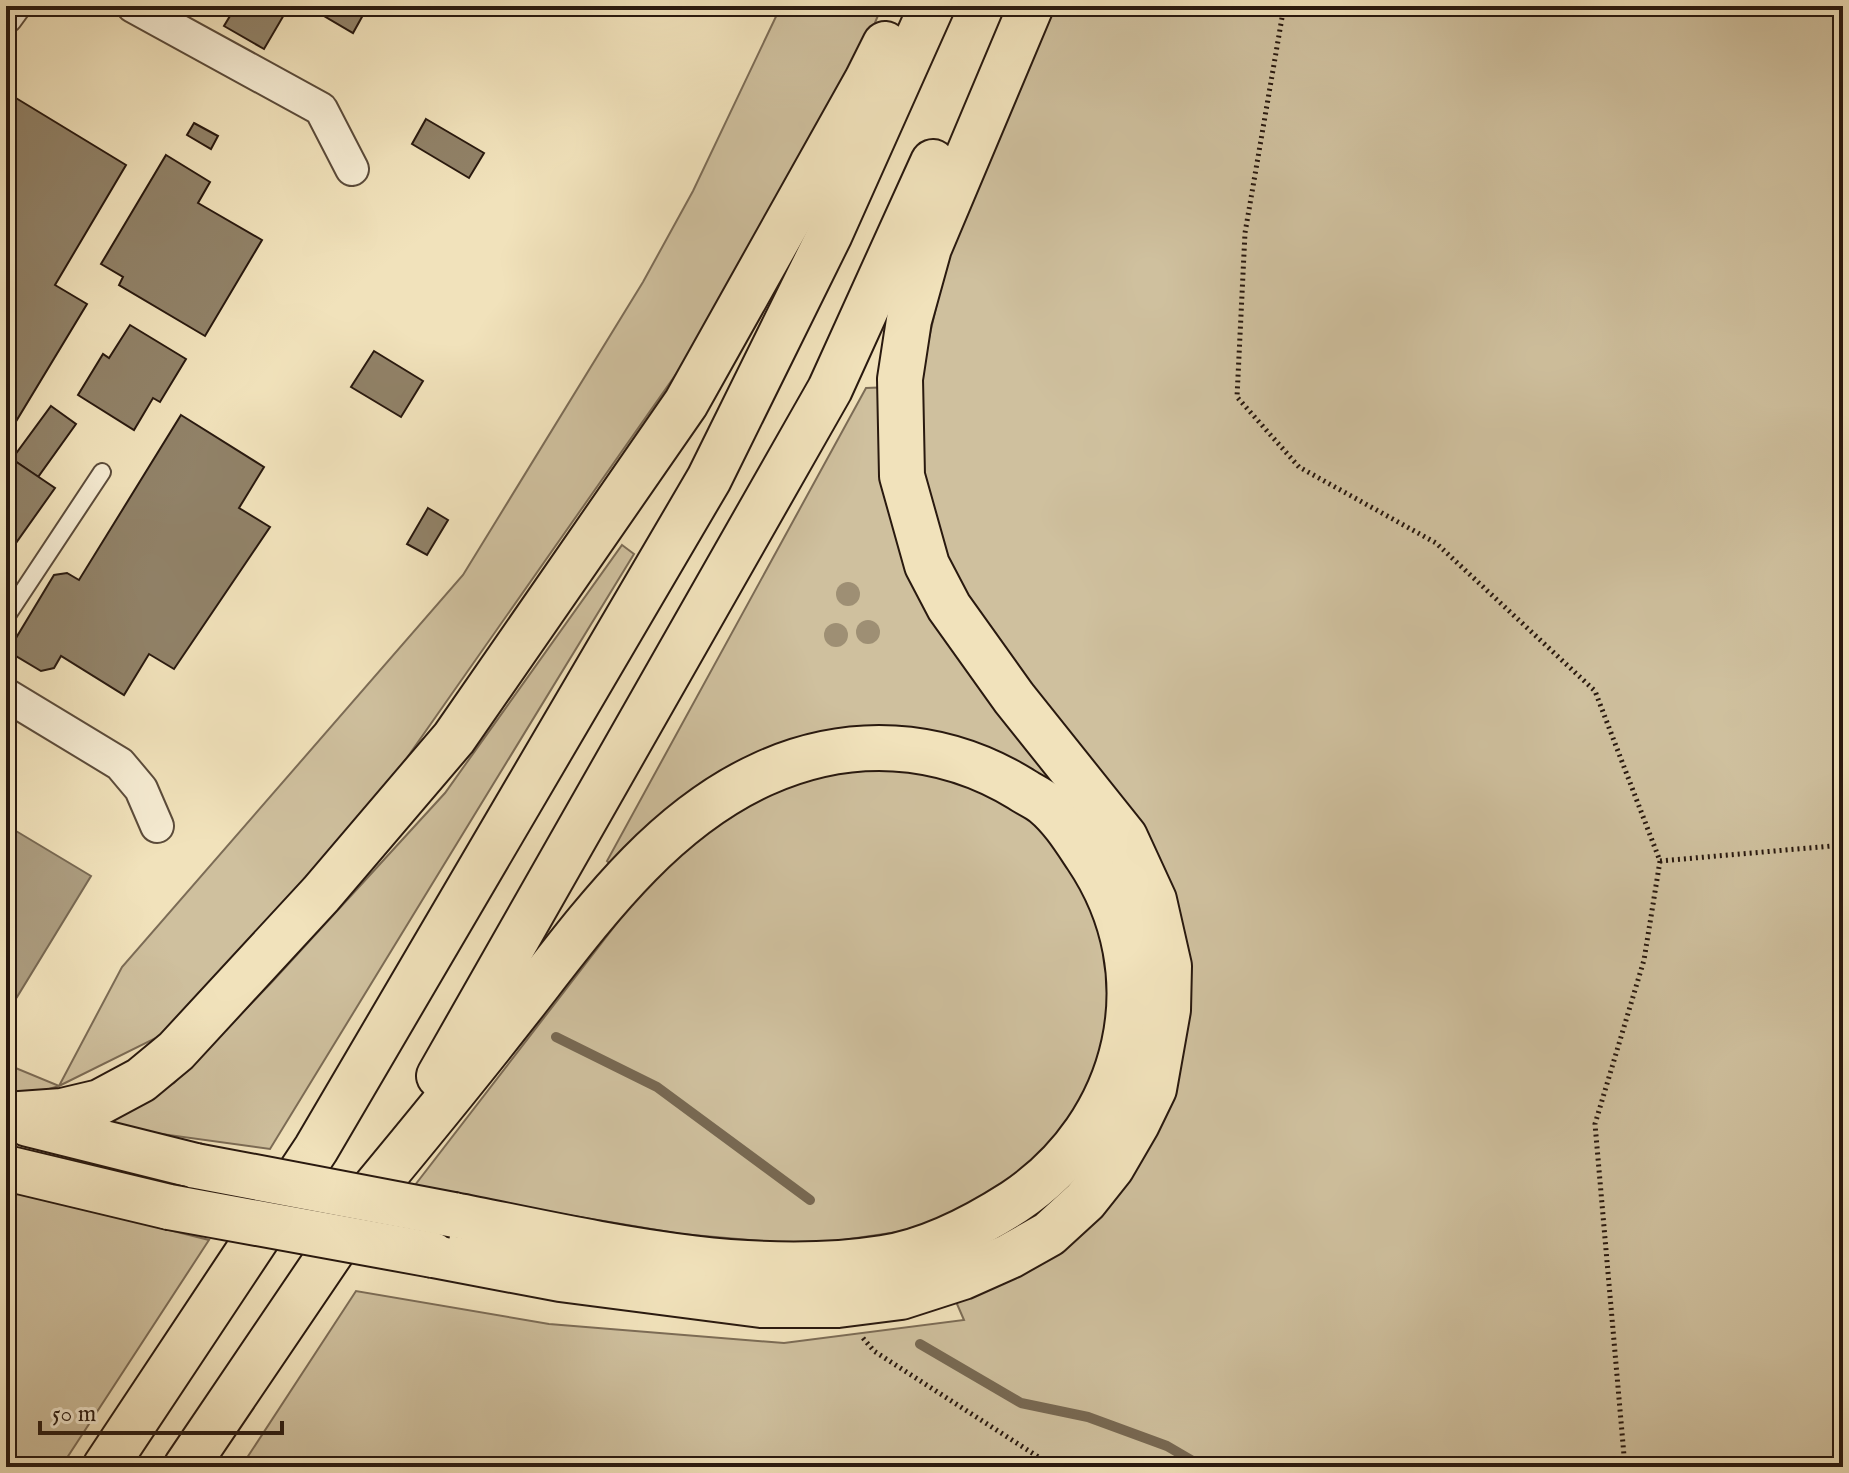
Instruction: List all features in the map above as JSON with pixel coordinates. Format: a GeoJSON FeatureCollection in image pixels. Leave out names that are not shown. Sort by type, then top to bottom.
{"type":"FeatureCollection","features":[{"type":"Feature","properties":{"kind":"highway"},"geometry":{"type":"LineString","coordinates":[[6,1116],[62,1111],[100,1102],[141,1080],[176,1051],[321,894],[454,738],[686,403],[867,80],[903,6]]}},
{"type":"Feature","properties":{"kind":"highway"},"geometry":{"type":"LineString","coordinates":[[105,1467],[316,1149],[709,479],[830,234],[932,6]]}},
{"type":"Feature","properties":{"kind":"highway"},"geometry":{"type":"LineString","coordinates":[[186,1467],[372,1191],[830,389],[1004,6]]}},
{"type":"Feature","properties":{"kind":"highway"},"geometry":{"type":"LineString","coordinates":[[6,1168],[169,1207],[560,1279],[761,1305],[838,1305],[901,1297],[963,1277],[1010,1256],[1058,1226],[1085,1201],[1112,1167],[1154,1089],[1168,1010],[1169,966],[1154,900],[1125,837],[1014,698],[949,607],[927,565],[902,476],[900,379],[909,320],[929,248],[1031,6]]}},
{"type":"Feature","properties":{"kind":"highway"},"geometry":{"type":"LineString","coordinates":[[6,1116],[196,1166],[577,1240],[688,1257],[774,1265],[888,1257],[945,1239],[989,1218],[1032,1190],[1065,1158],[1095,1117],[1119,1069],[1130,1012],[1128,962],[1120,921],[1104,882],[1075,838],[1045,804],[995,774],[935,752],[870,747],[817,755],[763,774],[700,810],[644,859],[593,916],[372,1191]]}},
{"type":"Feature","properties":{"kind":"street"},"geometry":{"type":"LineString","coordinates":[[6,17],[14,6]]}},
{"type":"Feature","properties":{"kind":"street"},"geometry":{"type":"LineString","coordinates":[[133,6],[321,109],[352,169]]}},
{"type":"Feature","properties":{"kind":"street"},"geometry":{"type":"LineString","coordinates":[[6,695],[120,764],[141,789],[157,826]]}},
{"type":"Feature","properties":{"kind":"lane"},"geometry":{"type":"LineString","coordinates":[[6,617],[102,472]]}},
{"type":"Feature","properties":{"kind":"path"},"geometry":{"type":"LineString","coordinates":[[1284,6],[1245,233],[1237,397],[1299,467],[1436,543],[1595,691],[1660,861],[1644,960],[1595,1124],[1625,1467]]}},
{"type":"Feature","properties":{"kind":"path"},"geometry":{"type":"LineString","coordinates":[[1660,861],[1843,845]]}},
{"type":"Feature","properties":{"kind":"path"},"geometry":{"type":"LineString","coordinates":[[838,1305],[874,1351],[1054,1467]]}},
{"type":"Feature","properties":{"kind":"shaded area"},"geometry":{"type":"Polygon","coordinates":[[[781,6],[882,6],[851,80],[681,367],[383,792],[164,1034],[59,1086],[122,967],[463,575],[643,282],[693,191],[781,6]]]}},
{"type":"Feature","properties":{"kind":"shaded area"},"geometry":{"type":"Polygon","coordinates":[[[1049,6],[1843,6],[1843,1467],[241,1467],[356,1291],[549,1324],[784,1343],[964,1320],[924,1228],[809,1245],[681,1234],[412,1189],[640,893],[607,861],[866,388],[918,386],[946,264],[1049,6]]]}},
{"type":"Feature","properties":{"kind":"shaded area"},"geometry":{"type":"Polygon","coordinates":[[[622,545],[634,554],[270,1149],[96,1125],[174,1083],[271,983],[445,793],[622,545]]]}},
{"type":"Feature","properties":{"kind":"shaded area"},"geometry":{"type":"Polygon","coordinates":[[[16,831],[91,876],[17,997],[6,990],[6,847],[16,831]]]}},
{"type":"Feature","properties":{"kind":"shaded area"},"geometry":{"type":"Polygon","coordinates":[[[6,1064],[59,1086],[29,1095],[6,1091],[6,1064]]]}},
{"type":"Feature","properties":{"kind":"shaded area"},"geometry":{"type":"Polygon","coordinates":[[[6,1189],[209,1240],[61,1467],[6,1467],[6,1189]]]}},
{"type":"Feature","properties":{"kind":"building"},"geometry":{"type":"Polygon","coordinates":[[[236,6],[288,8],[264,49],[224,26],[236,6]]]}},
{"type":"Feature","properties":{"kind":"building"},"geometry":{"type":"Polygon","coordinates":[[[307,6],[368,6],[353,33],[307,6]]]}},
{"type":"Feature","properties":{"kind":"building"},"geometry":{"type":"Polygon","coordinates":[[[6,92],[126,165],[55,285],[87,304],[12,428],[6,424],[6,92]]]}},
{"type":"Feature","properties":{"kind":"building"},"geometry":{"type":"Polygon","coordinates":[[[426,119],[484,153],[469,178],[412,144],[426,119]]]}},
{"type":"Feature","properties":{"kind":"building"},"geometry":{"type":"Polygon","coordinates":[[[194,123],[218,136],[211,149],[187,135],[194,123]]]}},
{"type":"Feature","properties":{"kind":"building"},"geometry":{"type":"Polygon","coordinates":[[[166,155],[210,182],[198,203],[262,240],[205,336],[119,285],[123,277],[101,264],[166,155]]]}},
{"type":"Feature","properties":{"kind":"building"},"geometry":{"type":"Polygon","coordinates":[[[130,325],[186,359],[160,402],[153,398],[134,430],[78,395],[103,354],[109,358],[130,325]]]}},
{"type":"Feature","properties":{"kind":"building"},"geometry":{"type":"Polygon","coordinates":[[[374,351],[423,381],[401,417],[351,387],[374,351]]]}},
{"type":"Feature","properties":{"kind":"building"},"geometry":{"type":"Polygon","coordinates":[[[51,406],[76,424],[38,477],[12,459],[51,406]]]}},
{"type":"Feature","properties":{"kind":"building"},"geometry":{"type":"Polygon","coordinates":[[[181,415],[264,467],[239,508],[270,527],[174,669],[149,654],[124,695],[61,656],[54,668],[41,671],[16,656],[13,643],[54,575],[67,573],[79,580],[181,415]]]}},
{"type":"Feature","properties":{"kind":"building"},"geometry":{"type":"Polygon","coordinates":[[[12,459],[55,488],[6,557],[6,467],[12,459]]]}},
{"type":"Feature","properties":{"kind":"building"},"geometry":{"type":"Polygon","coordinates":[[[428,508],[448,520],[427,555],[407,544],[428,508]]]}},
{"type":"Feature","properties":{"kind":"waterway"},"geometry":{"type":"LineString","coordinates":[[556,1037],[657,1087],[810,1200]]}},
{"type":"Feature","properties":{"kind":"waterway"},"geometry":{"type":"LineString","coordinates":[[920,1344],[1021,1403],[1088,1417],[1167,1446],[1203,1467]]}}]}
